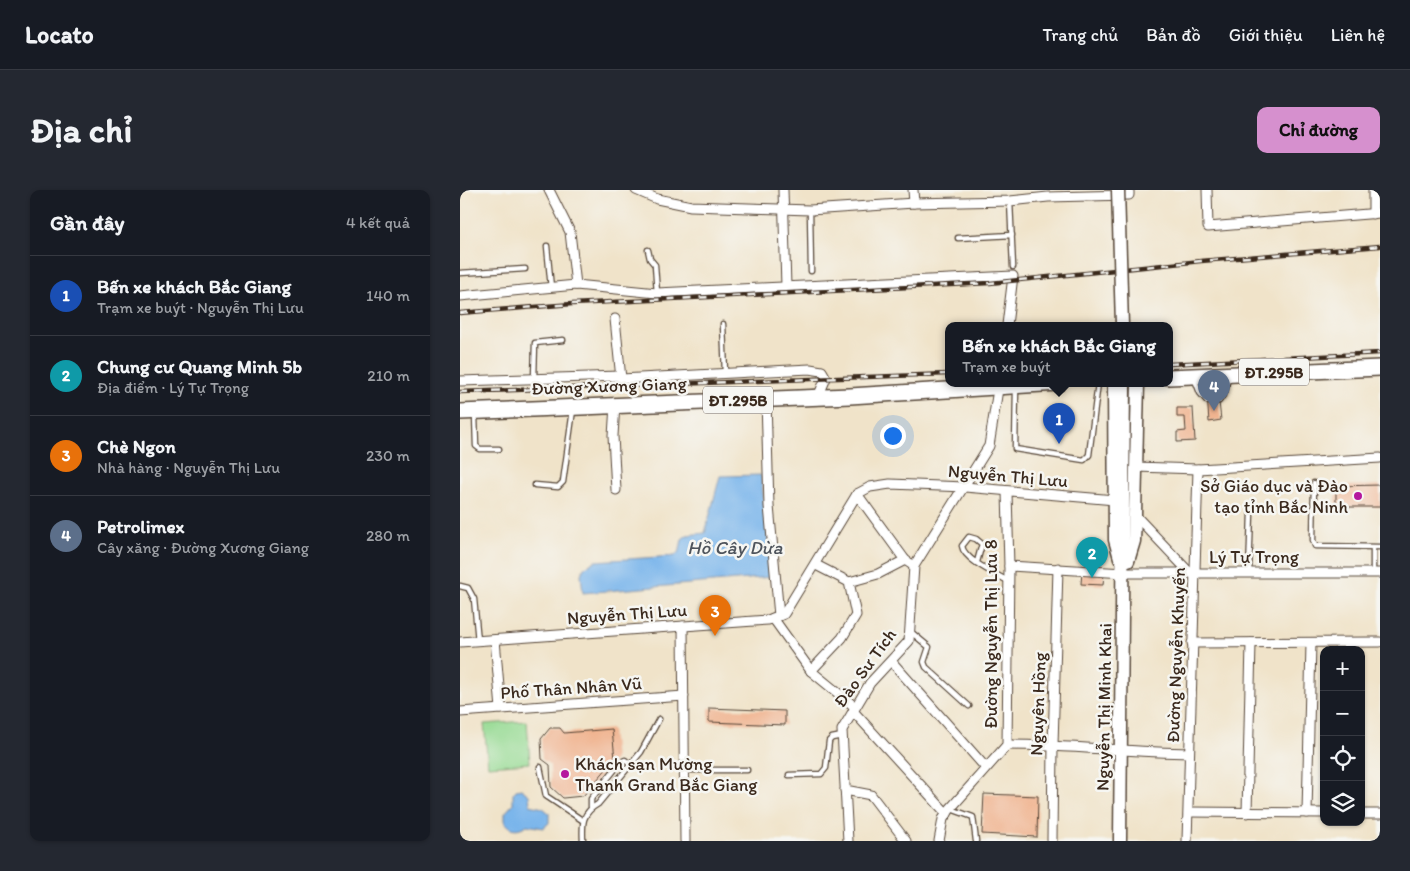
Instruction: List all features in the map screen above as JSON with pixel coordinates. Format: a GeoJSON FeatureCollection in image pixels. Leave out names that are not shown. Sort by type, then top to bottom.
{"type":"FeatureCollection","features":[{"type":"Feature","properties":{"kind":"main road"},"geometry":{"type":"LineString","coordinates":[[1119,192],[1122,322]]}},
{"type":"Feature","properties":{"kind":"main road","name":"ĐT.295B"},"geometry":{"type":"LineString","coordinates":[[1173,377],[1380,368]]}},
{"type":"Feature","properties":{"kind":"main road","name":"Đường Xương Giang"},"geometry":{"type":"LineString","coordinates":[[467,412],[818,397],[969,387]]}},
{"type":"Feature","properties":{"kind":"main road"},"geometry":{"type":"LineString","coordinates":[[1114,387],[1114,540],[1124,572]]}},
{"type":"Feature","properties":{"kind":"main road","name":"Nguyễn Thị Minh Khai"},"geometry":{"type":"LineString","coordinates":[[1120,841],[1124,572],[1124,387]]}},
{"type":"Feature","properties":{"kind":"main road"},"geometry":{"type":"LineString","coordinates":[[1124,572],[1134,542],[1138,387]]}},
{"type":"Feature","properties":{"kind":"street"},"geometry":{"type":"LineString","coordinates":[[549,190],[570,232],[576,285]]}},
{"type":"Feature","properties":{"kind":"street"},"geometry":{"type":"LineString","coordinates":[[636,190],[658,199],[692,206],[784,207],[810,210],[914,203],[1010,200],[1048,193],[1119,192]]}},
{"type":"Feature","properties":{"kind":"street"},"geometry":{"type":"LineString","coordinates":[[784,190],[786,286]]}},
{"type":"Feature","properties":{"kind":"street"},"geometry":{"type":"LineString","coordinates":[[913,190],[914,203]]}},
{"type":"Feature","properties":{"kind":"street"},"geometry":{"type":"LineString","coordinates":[[1207,190],[1208,227],[1377,213],[1373,190]]}},
{"type":"Feature","properties":{"kind":"street"},"geometry":{"type":"LineString","coordinates":[[460,296],[576,285],[656,294],[1013,276],[1006,322]]}},
{"type":"Feature","properties":{"kind":"street"},"geometry":{"type":"LineString","coordinates":[[615,319],[620,376]]}},
{"type":"Feature","properties":{"kind":"street"},"geometry":{"type":"LineString","coordinates":[[460,381],[620,376],[622,379],[810,369],[822,372],[826,378],[818,397]]}},
{"type":"Feature","properties":{"kind":"street"},"geometry":{"type":"LineString","coordinates":[[776,617],[784,614],[795,599],[857,494],[905,560],[914,566],[992,441],[999,387]]}},
{"type":"Feature","properties":{"kind":"street"},"geometry":{"type":"LineString","coordinates":[[766,399],[769,506],[776,617],[811,671],[854,709],[948,811]]}},
{"type":"Feature","properties":{"kind":"street"},"geometry":{"type":"LineString","coordinates":[[614,405],[613,436],[616,490]]}},
{"type":"Feature","properties":{"kind":"street"},"geometry":{"type":"LineString","coordinates":[[1136,467],[1198,469],[1380,458]]}},
{"type":"Feature","properties":{"kind":"street","name":"Đường Nguyễn Khuyến"},"geometry":{"type":"LineString","coordinates":[[1188,841],[1192,573],[1198,469]]}},
{"type":"Feature","properties":{"kind":"street","name":"Nguyễn Thị Lưu"},"geometry":{"type":"LineString","coordinates":[[857,494],[870,487],[890,484],[965,487],[1115,500]]}},
{"type":"Feature","properties":{"kind":"street","name":"Đường Nguyễn Thị Lưu 8"},"geometry":{"type":"LineString","coordinates":[[939,841],[940,830],[948,811],[1007,745],[1009,566],[1006,492]]}},
{"type":"Feature","properties":{"kind":"street"},"geometry":{"type":"LineString","coordinates":[[1135,515],[1192,573]]}},
{"type":"Feature","properties":{"kind":"street"},"geometry":{"type":"LineString","coordinates":[[816,565],[849,582],[878,574],[905,560]]}},
{"type":"Feature","properties":{"kind":"street","name":"Đào Sư Tích"},"geometry":{"type":"LineString","coordinates":[[848,841],[842,730],[870,683],[909,641],[914,566]]}},
{"type":"Feature","properties":{"kind":"street","name":"Lý Tự Trọng"},"geometry":{"type":"LineString","coordinates":[[1009,566],[1124,572],[1376,573]]}},
{"type":"Feature","properties":{"kind":"street","name":"Nguyên Hồng"},"geometry":{"type":"LineString","coordinates":[[1052,841],[1058,568]]}},
{"type":"Feature","properties":{"kind":"street"},"geometry":{"type":"LineString","coordinates":[[811,671],[842,638],[854,620],[856,611],[849,582]]}},
{"type":"Feature","properties":{"kind":"street","name":"Nguyễn Thị Lưu"},"geometry":{"type":"LineString","coordinates":[[460,642],[683,626],[776,617]]}},
{"type":"Feature","properties":{"kind":"street"},"geometry":{"type":"LineString","coordinates":[[683,626],[685,841]]}},
{"type":"Feature","properties":{"kind":"street"},"geometry":{"type":"LineString","coordinates":[[495,640],[501,709]]}},
{"type":"Feature","properties":{"kind":"street"},"geometry":{"type":"LineString","coordinates":[[1192,643],[1380,642]]}},
{"type":"Feature","properties":{"kind":"street"},"geometry":{"type":"LineString","coordinates":[[1247,813],[1251,643]]}},
{"type":"Feature","properties":{"kind":"street"},"geometry":{"type":"LineString","coordinates":[[1308,813],[1310,643]]}},
{"type":"Feature","properties":{"kind":"street"},"geometry":{"type":"LineString","coordinates":[[891,661],[986,768]]}},
{"type":"Feature","properties":{"kind":"street","name":"Phố Thân Nhân Vũ"},"geometry":{"type":"LineString","coordinates":[[460,712],[684,696]]}},
{"type":"Feature","properties":{"kind":"street"},"geometry":{"type":"LineString","coordinates":[[1007,745],[1053,745],[1121,752],[1189,753]]}},
{"type":"Feature","properties":{"kind":"street"},"geometry":{"type":"LineString","coordinates":[[845,790],[871,795],[906,841]]}},
{"type":"Feature","properties":{"kind":"street"},"geometry":{"type":"LineString","coordinates":[[1189,812],[1320,813]]}},
{"type":"Feature","properties":{"kind":"street"},"geometry":{"type":"LineString","coordinates":[[1365,814],[1380,814]]}},
{"type":"Feature","properties":{"kind":"lane"},"geometry":{"type":"LineString","coordinates":[[1010,200],[1013,267]]}},
{"type":"Feature","properties":{"kind":"lane"},"geometry":{"type":"LineString","coordinates":[[810,210],[811,271]]}},
{"type":"Feature","properties":{"kind":"lane"},"geometry":{"type":"LineString","coordinates":[[958,238],[1012,235]]}},
{"type":"Feature","properties":{"kind":"lane"},"geometry":{"type":"LineString","coordinates":[[547,246],[551,288]]}},
{"type":"Feature","properties":{"kind":"lane"},"geometry":{"type":"LineString","coordinates":[[648,250],[650,259],[655,264],[656,294]]}},
{"type":"Feature","properties":{"kind":"lane"},"geometry":{"type":"LineString","coordinates":[[460,273],[525,269]]}},
{"type":"Feature","properties":{"kind":"lane"},"geometry":{"type":"LineString","coordinates":[[723,324],[725,373]]}},
{"type":"Feature","properties":{"kind":"lane"},"geometry":{"type":"LineString","coordinates":[[534,378],[535,343],[563,340]]}},
{"type":"Feature","properties":{"kind":"lane"},"geometry":{"type":"LineString","coordinates":[[1219,401],[1225,392],[1229,374]]}},
{"type":"Feature","properties":{"kind":"lane"},"geometry":{"type":"LineString","coordinates":[[1194,376],[1200,393],[1207,401]]}},
{"type":"Feature","properties":{"kind":"lane"},"geometry":{"type":"LineString","coordinates":[[1017,387],[1015,449],[1084,460],[1089,456],[1098,387]]}},
{"type":"Feature","properties":{"kind":"lane"},"geometry":{"type":"LineString","coordinates":[[534,485],[558,487],[563,482],[573,406]]}},
{"type":"Feature","properties":{"kind":"lane"},"geometry":{"type":"LineString","coordinates":[[467,412],[476,446],[480,449],[499,449]]}},
{"type":"Feature","properties":{"kind":"lane"},"geometry":{"type":"LineString","coordinates":[[1314,483],[1313,540],[1316,546],[1380,547]]}},
{"type":"Feature","properties":{"kind":"lane"},"geometry":{"type":"LineString","coordinates":[[1249,573],[1251,513]]}},
{"type":"Feature","properties":{"kind":"lane"},"geometry":{"type":"LineString","coordinates":[[977,562],[982,544],[976,539],[969,537],[962,548],[977,562],[1009,582]]}},
{"type":"Feature","properties":{"kind":"lane"},"geometry":{"type":"LineString","coordinates":[[1373,548],[1376,573]]}},
{"type":"Feature","properties":{"kind":"lane"},"geometry":{"type":"LineString","coordinates":[[460,586],[468,588],[474,600],[478,641]]}},
{"type":"Feature","properties":{"kind":"lane"},"geometry":{"type":"LineString","coordinates":[[911,632],[929,647],[924,662],[926,667],[969,706]]}},
{"type":"Feature","properties":{"kind":"lane"},"geometry":{"type":"LineString","coordinates":[[583,841],[582,820],[591,807],[598,804],[641,752],[659,719]]}},
{"type":"Feature","properties":{"kind":"lane"},"geometry":{"type":"LineString","coordinates":[[789,775],[821,774],[826,768],[829,741],[832,738],[842,736]]}},
{"type":"Feature","properties":{"kind":"lane"},"geometry":{"type":"LineString","coordinates":[[591,807],[591,799],[620,763],[625,760],[631,765]]}},
{"type":"Feature","properties":{"kind":"lane"},"geometry":{"type":"LineString","coordinates":[[540,768],[546,796],[582,820]]}},
{"type":"Feature","properties":{"kind":"lane"},"geometry":{"type":"LineString","coordinates":[[685,770],[747,770]]}},
{"type":"Feature","properties":{"kind":"lane"},"geometry":{"type":"LineString","coordinates":[[948,811],[973,817],[976,841]]}},
{"type":"Feature","properties":{"kind":"green space"},"geometry":{"type":"Polygon","coordinates":[[[527,721],[530,763],[488,766],[484,724],[527,721]]]}},
{"type":"Feature","properties":{"kind":"water","name":"Hồ Cây Dừa"},"geometry":{"type":"Polygon","coordinates":[[[761,475],[772,577],[583,593],[581,574],[584,568],[595,561],[675,556],[680,550],[682,539],[687,535],[705,533],[720,476],[761,475]]]}},
{"type":"Feature","properties":{"kind":"water"},"geometry":{"type":"Polygon","coordinates":[[[521,789],[529,795],[530,805],[543,808],[549,813],[549,823],[543,828],[527,825],[515,829],[505,822],[505,813],[513,804],[513,794],[516,790],[521,789]]]}},
{"type":"Feature","properties":{"kind":"building"},"geometry":{"type":"Polygon","coordinates":[[[1218,393],[1221,420],[1209,422],[1207,394],[1218,393]]]}},
{"type":"Feature","properties":{"kind":"building"},"geometry":{"type":"Polygon","coordinates":[[[1177,408],[1193,408],[1195,441],[1177,442],[1177,432],[1186,431],[1185,417],[1177,417],[1177,408]]]}},
{"type":"Feature","properties":{"kind":"building","name":"Sở Giáo dục và Đào tạo tỉnh Bắc Ninh"},"geometry":{"type":"Polygon","coordinates":[[[1380,485],[1380,507],[1336,507],[1336,486],[1380,485]]]}},
{"type":"Feature","properties":{"kind":"building"},"geometry":{"type":"Polygon","coordinates":[[[1082,572],[1104,573],[1103,585],[1081,584],[1082,572]]]}},
{"type":"Feature","properties":{"kind":"building"},"geometry":{"type":"Polygon","coordinates":[[[709,708],[785,711],[785,725],[709,722],[709,708]]]}},
{"type":"Feature","properties":{"kind":"building"},"geometry":{"type":"Polygon","coordinates":[[[550,728],[560,728],[564,733],[612,729],[615,759],[583,796],[563,798],[551,787],[550,765],[542,759],[541,739],[550,728]]]}},
{"type":"Feature","properties":{"kind":"building"},"geometry":{"type":"Polygon","coordinates":[[[984,794],[1038,796],[1037,837],[982,834],[984,794]]]}},
{"type":"Feature","properties":{"kind":"railway"},"geometry":{"type":"LineString","coordinates":[[460,313],[572,304],[990,283],[1201,261],[1380,246]]}},
{"type":"Feature","properties":{"kind":"railway"},"geometry":{"type":"LineString","coordinates":[[1173,364],[1380,353]]}},
{"type":"Feature","properties":{"kind":"railway"},"geometry":{"type":"LineString","coordinates":[[460,392],[945,374]]}},
{"type":"Feature","properties":{"kind":"place","name":"Petrolimex"},"geometry":{"type":"Point","coordinates":[1214,411]}},
{"type":"Feature","properties":{"kind":"place","name":"Bến xe khách Bắc Giang"},"geometry":{"type":"Point","coordinates":[1059,444]}},
{"type":"Feature","properties":{"kind":"place","name":"Sở Giáo dục và Đào tạo tỉnh Bắc Ninh"},"geometry":{"type":"Point","coordinates":[1358,496]}},
{"type":"Feature","properties":{"kind":"place","name":"Chung cư Quang Minh 5b"},"geometry":{"type":"Point","coordinates":[1092,578]}},
{"type":"Feature","properties":{"kind":"place","name":"Chè Ngon"},"geometry":{"type":"Point","coordinates":[715,636]}},
{"type":"Feature","properties":{"kind":"place","name":"Khách sạn Mường Thanh Grand Bắc Giang"},"geometry":{"type":"Point","coordinates":[565,774]}}]}
